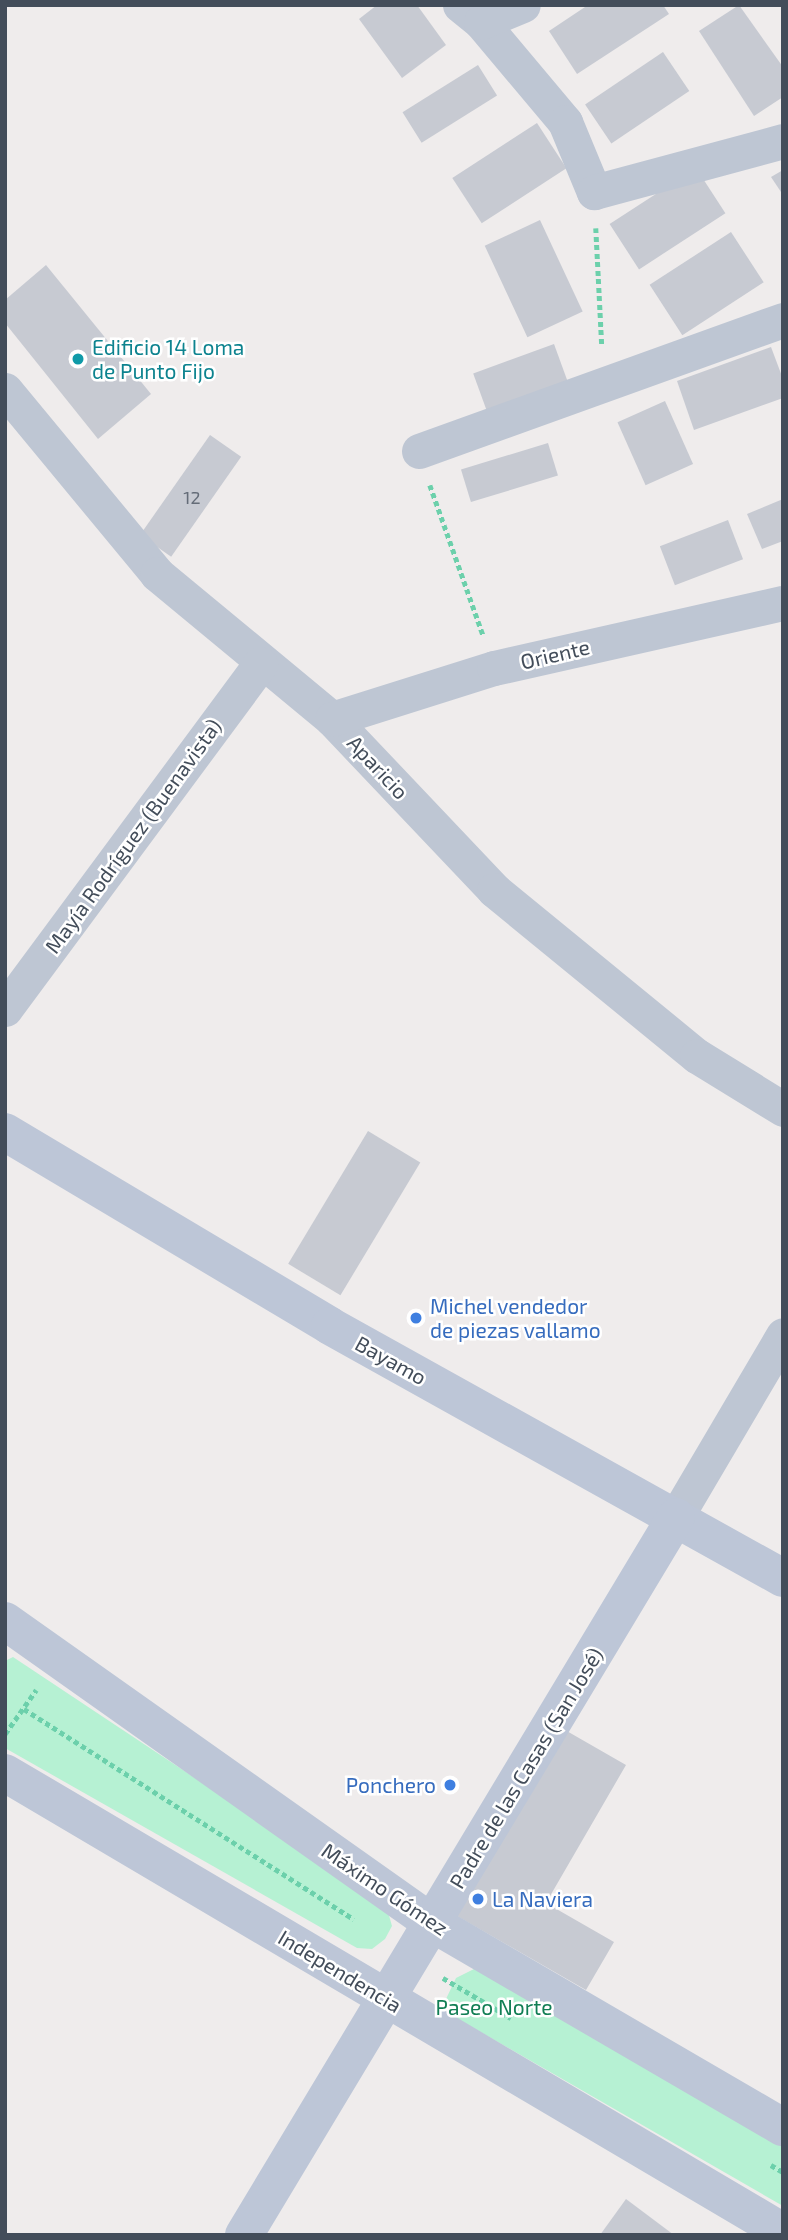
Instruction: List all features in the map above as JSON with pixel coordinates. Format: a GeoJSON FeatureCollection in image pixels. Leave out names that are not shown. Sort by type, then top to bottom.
{"type":"FeatureCollection","features":[{"type":"Feature","properties":{"kind":"main road","name":"Bayamo"},"geometry":{"type":"LineString","coordinates":[[5,1132],[330,1326],[783,1578]]}},
{"type":"Feature","properties":{"kind":"main road","name":"Padre de las Casas (San José)"},"geometry":{"type":"LineString","coordinates":[[244,2235],[388,2000],[676,1517]]}},
{"type":"Feature","properties":{"kind":"main road","name":"Máximo Gómez"},"geometry":{"type":"LineString","coordinates":[[9,1629],[432,1923],[783,2127]]}},
{"type":"Feature","properties":{"kind":"main road","name":"Independencia"},"geometry":{"type":"LineString","coordinates":[[5,1773],[783,2232]]}},
{"type":"Feature","properties":{"kind":"street"},"geometry":{"type":"LineString","coordinates":[[471,14],[523,5]]}},
{"type":"Feature","properties":{"kind":"street"},"geometry":{"type":"LineString","coordinates":[[471,14],[565,122],[594,192],[783,141]]}},
{"type":"Feature","properties":{"kind":"street"},"geometry":{"type":"LineString","coordinates":[[419,451],[783,320]]}},
{"type":"Feature","properties":{"kind":"street","name":"Aparicio"},"geometry":{"type":"LineString","coordinates":[[5,390],[157,574],[260,664],[332,719],[494,890],[697,1056],[783,1109]]}},
{"type":"Feature","properties":{"kind":"street","name":"Oriente"},"geometry":{"type":"LineString","coordinates":[[332,719],[494,668],[783,603]]}},
{"type":"Feature","properties":{"kind":"street","name":"Mayía Rodríguez (Buenavista)"},"geometry":{"type":"LineString","coordinates":[[5,1009],[260,664]]}},
{"type":"Feature","properties":{"kind":"street","name":"Padre de las Casas (San José)"},"geometry":{"type":"LineString","coordinates":[[676,1517],[783,1335]]}},
{"type":"Feature","properties":{"kind":"path"},"geometry":{"type":"LineString","coordinates":[[594,192],[603,385]]}},
{"type":"Feature","properties":{"kind":"path"},"geometry":{"type":"LineString","coordinates":[[419,451],[494,668]]}},
{"type":"Feature","properties":{"kind":"path"},"geometry":{"type":"LineString","coordinates":[[5,1734],[55,1660]]}},
{"type":"Feature","properties":{"kind":"green space"},"geometry":{"type":"Polygon","coordinates":[[[13,1657],[386,1905],[392,1926],[385,1939],[372,1949],[357,1948],[5,1748],[5,1661],[13,1657]]]}},
{"type":"Feature","properties":{"kind":"green space","name":"Paseo Norte"},"geometry":{"type":"Polygon","coordinates":[[[480,1966],[783,2144],[783,2206],[451,2015],[446,1999],[456,1978],[480,1966]]]}},
{"type":"Feature","properties":{"kind":"building"},"geometry":{"type":"Polygon","coordinates":[[[377,5],[417,5],[446,45],[402,78],[359,19],[377,5]]]}},
{"type":"Feature","properties":{"kind":"building"},"geometry":{"type":"Polygon","coordinates":[[[588,5],[663,5],[669,14],[577,74],[549,31],[588,5]]]}},
{"type":"Feature","properties":{"kind":"building"},"geometry":{"type":"Polygon","coordinates":[[[739,5],[783,67],[783,97],[754,116],[699,31],[739,5]]]}},
{"type":"Feature","properties":{"kind":"building"},"geometry":{"type":"Polygon","coordinates":[[[663,52],[689,91],[611,144],[585,105],[663,52]]]}},
{"type":"Feature","properties":{"kind":"building"},"geometry":{"type":"Polygon","coordinates":[[[478,65],[497,96],[422,143],[403,112],[478,65]]]}},
{"type":"Feature","properties":{"kind":"building"},"geometry":{"type":"Polygon","coordinates":[[[537,123],[566,168],[482,223],[452,178],[537,123]]]}},
{"type":"Feature","properties":{"kind":"building"},"geometry":{"type":"Polygon","coordinates":[[[696,168],[725,213],[639,269],[610,224],[696,168]]]}},
{"type":"Feature","properties":{"kind":"building"},"geometry":{"type":"Polygon","coordinates":[[[783,170],[783,195],[771,177],[783,170]]]}},
{"type":"Feature","properties":{"kind":"building"},"geometry":{"type":"Polygon","coordinates":[[[540,220],[583,312],[527,337],[485,246],[540,220]]]}},
{"type":"Feature","properties":{"kind":"building"},"geometry":{"type":"Polygon","coordinates":[[[731,232],[764,282],[682,335],[650,285],[731,232]]]}},
{"type":"Feature","properties":{"kind":"building","name":"Edificio 14 Loma de Punto Fijo"},"geometry":{"type":"Polygon","coordinates":[[[46,265],[151,394],[98,439],[5,323],[5,300],[46,265]]]}},
{"type":"Feature","properties":{"kind":"building"},"geometry":{"type":"Polygon","coordinates":[[[554,344],[568,383],[487,412],[473,373],[554,344]]]}},
{"type":"Feature","properties":{"kind":"building"},"geometry":{"type":"Polygon","coordinates":[[[771,347],[783,379],[783,398],[694,430],[677,381],[771,347]]]}},
{"type":"Feature","properties":{"kind":"building"},"geometry":{"type":"Polygon","coordinates":[[[665,401],[693,464],[646,485],[617,422],[665,401]]]}},
{"type":"Feature","properties":{"kind":"building"},"geometry":{"type":"Polygon","coordinates":[[[210,435],[241,457],[171,557],[140,535],[210,435]]]}},
{"type":"Feature","properties":{"kind":"building"},"geometry":{"type":"Polygon","coordinates":[[[548,443],[558,476],[471,502],[461,470],[548,443]]]}},
{"type":"Feature","properties":{"kind":"building"},"geometry":{"type":"Polygon","coordinates":[[[783,499],[783,541],[762,549],[747,514],[783,499]]]}},
{"type":"Feature","properties":{"kind":"building"},"geometry":{"type":"Polygon","coordinates":[[[728,520],[743,559],[675,585],[660,546],[728,520]]]}},
{"type":"Feature","properties":{"kind":"building"},"geometry":{"type":"Polygon","coordinates":[[[368,1131],[420,1162],[340,1295],[288,1264],[368,1131]]]}},
{"type":"Feature","properties":{"kind":"building"},"geometry":{"type":"Polygon","coordinates":[[[565,1730],[626,1765],[546,1903],[614,1942],[586,1990],[457,1916],[565,1730]]]}},
{"type":"Feature","properties":{"kind":"building"},"geometry":{"type":"Polygon","coordinates":[[[626,2199],[674,2235],[600,2235],[626,2199]]]}},
{"type":"Feature","properties":{"kind":"place","name":"Edificio 14 Loma de Punto Fijo"},"geometry":{"type":"Point","coordinates":[78,359]}},
{"type":"Feature","properties":{"kind":"place","name":"Michel vendedor de piezas vallamo"},"geometry":{"type":"Point","coordinates":[416,1318]}},
{"type":"Feature","properties":{"kind":"place","name":"Ponchero"},"geometry":{"type":"Point","coordinates":[450,1785]}},
{"type":"Feature","properties":{"kind":"place","name":"La Naviera"},"geometry":{"type":"Point","coordinates":[478,1899]}}]}
